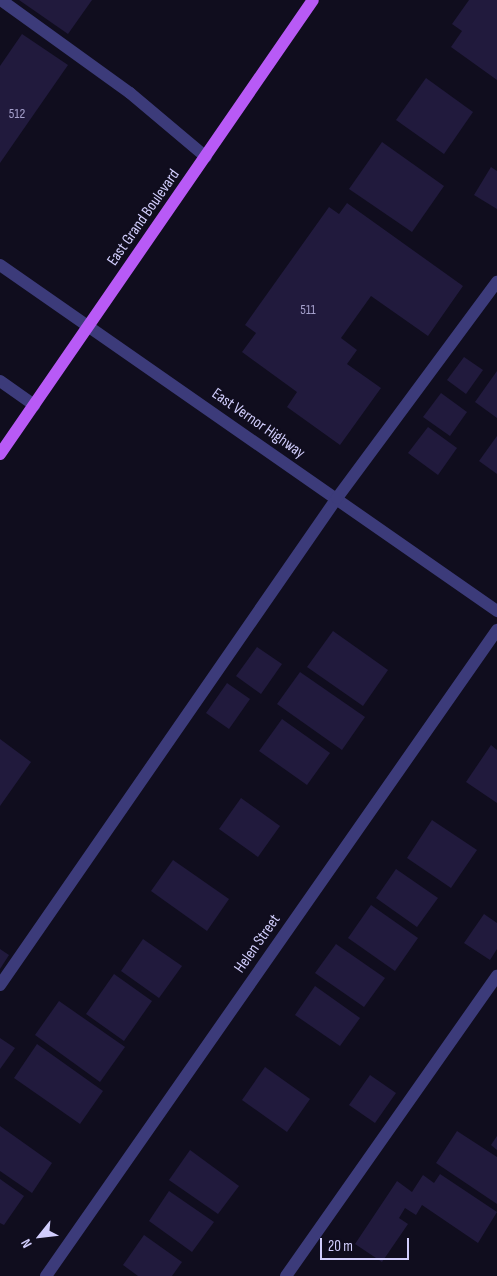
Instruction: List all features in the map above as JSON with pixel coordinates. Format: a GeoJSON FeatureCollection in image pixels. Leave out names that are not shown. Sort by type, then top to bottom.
{"type":"FeatureCollection","features":[{"type":"Feature","properties":{"kind":"main road","name":"East Grand Boulevard"},"geometry":{"type":"LineString","coordinates":[[0,454],[314,0]]}},
{"type":"Feature","properties":{"kind":"street"},"geometry":{"type":"LineString","coordinates":[[1,0],[130,93],[206,157]]}},
{"type":"Feature","properties":{"kind":"street","name":"East Vernor Highway"},"geometry":{"type":"LineString","coordinates":[[0,265],[497,610]]}},
{"type":"Feature","properties":{"kind":"street"},"geometry":{"type":"LineString","coordinates":[[0,985],[337,498],[497,282]]}},
{"type":"Feature","properties":{"kind":"street"},"geometry":{"type":"LineString","coordinates":[[0,381],[34,405]]}},
{"type":"Feature","properties":{"kind":"street","name":"Helen Street"},"geometry":{"type":"LineString","coordinates":[[46,1276],[497,630]]}},
{"type":"Feature","properties":{"kind":"street"},"geometry":{"type":"LineString","coordinates":[[286,1276],[497,976]]}},
{"type":"Feature","properties":{"kind":"building"},"geometry":{"type":"Polygon","coordinates":[[[19,0],[92,0],[68,34],[19,0]]]}},
{"type":"Feature","properties":{"kind":"building"},"geometry":{"type":"Polygon","coordinates":[[[469,0],[497,0],[497,80],[451,47],[462,31],[452,24],[469,0]]]}},
{"type":"Feature","properties":{"kind":"building"},"geometry":{"type":"Polygon","coordinates":[[[22,34],[68,65],[0,163],[0,66],[22,34]]]}},
{"type":"Feature","properties":{"kind":"building"},"geometry":{"type":"Polygon","coordinates":[[[426,78],[473,112],[444,154],[396,120],[426,78]]]}},
{"type":"Feature","properties":{"kind":"building"},"geometry":{"type":"Polygon","coordinates":[[[382,142],[444,186],[412,232],[349,189],[382,142]]]}},
{"type":"Feature","properties":{"kind":"building"},"geometry":{"type":"Polygon","coordinates":[[[491,167],[497,171],[497,209],[474,195],[491,167]]]}},
{"type":"Feature","properties":{"kind":"building"},"geometry":{"type":"Polygon","coordinates":[[[347,203],[463,286],[428,336],[371,296],[341,338],[357,350],[347,364],[381,388],[340,445],[287,407],[297,392],[242,352],[256,333],[245,325],[329,207],[339,214],[347,203]]]}},
{"type":"Feature","properties":{"kind":"building"},"geometry":{"type":"Polygon","coordinates":[[[464,357],[483,370],[466,394],[447,380],[464,357]]]}},
{"type":"Feature","properties":{"kind":"building"},"geometry":{"type":"Polygon","coordinates":[[[497,371],[497,418],[475,402],[497,371]]]}},
{"type":"Feature","properties":{"kind":"building"},"geometry":{"type":"Polygon","coordinates":[[[441,393],[467,412],[450,436],[423,417],[441,393]]]}},
{"type":"Feature","properties":{"kind":"building"},"geometry":{"type":"Polygon","coordinates":[[[428,427],[457,448],[438,475],[408,453],[428,427]]]}},
{"type":"Feature","properties":{"kind":"building"},"geometry":{"type":"Polygon","coordinates":[[[497,436],[497,474],[479,461],[497,436]]]}},
{"type":"Feature","properties":{"kind":"building"},"geometry":{"type":"Polygon","coordinates":[[[333,631],[388,670],[363,706],[307,667],[333,631]]]}},
{"type":"Feature","properties":{"kind":"building"},"geometry":{"type":"Polygon","coordinates":[[[257,647],[282,664],[261,694],[236,676],[257,647]]]}},
{"type":"Feature","properties":{"kind":"building"},"geometry":{"type":"Polygon","coordinates":[[[300,672],[365,717],[342,750],[277,704],[300,672]]]}},
{"type":"Feature","properties":{"kind":"building"},"geometry":{"type":"Polygon","coordinates":[[[227,683],[250,699],[229,729],[206,713],[227,683]]]}},
{"type":"Feature","properties":{"kind":"building"},"geometry":{"type":"Polygon","coordinates":[[[282,719],[330,753],[307,785],[259,751],[282,719]]]}},
{"type":"Feature","properties":{"kind":"building"},"geometry":{"type":"Polygon","coordinates":[[[0,739],[31,762],[0,806],[0,739]]]}},
{"type":"Feature","properties":{"kind":"building"},"geometry":{"type":"Polygon","coordinates":[[[491,745],[497,750],[497,803],[466,782],[491,745]]]}},
{"type":"Feature","properties":{"kind":"building"},"geometry":{"type":"Polygon","coordinates":[[[241,798],[280,826],[258,857],[219,829],[241,798]]]}},
{"type":"Feature","properties":{"kind":"building"},"geometry":{"type":"Polygon","coordinates":[[[432,820],[477,850],[451,888],[407,858],[432,820]]]}},
{"type":"Feature","properties":{"kind":"building"},"geometry":{"type":"Polygon","coordinates":[[[173,860],[229,899],[207,931],[151,891],[173,860]]]}},
{"type":"Feature","properties":{"kind":"building"},"geometry":{"type":"Polygon","coordinates":[[[396,869],[438,898],[417,927],[376,898],[396,869]]]}},
{"type":"Feature","properties":{"kind":"building"},"geometry":{"type":"Polygon","coordinates":[[[371,905],[418,938],[395,971],[348,938],[371,905]]]}},
{"type":"Feature","properties":{"kind":"building"},"geometry":{"type":"Polygon","coordinates":[[[484,914],[497,923],[497,949],[490,960],[464,943],[484,914]]]}},
{"type":"Feature","properties":{"kind":"building"},"geometry":{"type":"Polygon","coordinates":[[[143,939],[182,966],[159,998],[121,971],[143,939]]]}},
{"type":"Feature","properties":{"kind":"building"},"geometry":{"type":"Polygon","coordinates":[[[336,944],[385,978],[364,1007],[315,973],[336,944]]]}},
{"type":"Feature","properties":{"kind":"building"},"geometry":{"type":"Polygon","coordinates":[[[0,949],[9,955],[0,969],[0,949]]]}},
{"type":"Feature","properties":{"kind":"building"},"geometry":{"type":"Polygon","coordinates":[[[114,974],[152,1001],[124,1041],[86,1014],[114,974]]]}},
{"type":"Feature","properties":{"kind":"building"},"geometry":{"type":"Polygon","coordinates":[[[315,986],[360,1018],[340,1046],[295,1015],[315,986]]]}},
{"type":"Feature","properties":{"kind":"building"},"geometry":{"type":"Polygon","coordinates":[[[59,1001],[125,1047],[100,1082],[35,1035],[59,1001]]]}},
{"type":"Feature","properties":{"kind":"building"},"geometry":{"type":"Polygon","coordinates":[[[0,1038],[15,1048],[0,1069],[0,1038]]]}},
{"type":"Feature","properties":{"kind":"building"},"geometry":{"type":"Polygon","coordinates":[[[37,1044],[103,1091],[80,1124],[14,1078],[37,1044]]]}},
{"type":"Feature","properties":{"kind":"building"},"geometry":{"type":"Polygon","coordinates":[[[265,1067],[310,1099],[287,1132],[242,1100],[265,1067]]]}},
{"type":"Feature","properties":{"kind":"building"},"geometry":{"type":"Polygon","coordinates":[[[370,1075],[396,1093],[375,1123],[349,1105],[370,1075]]]}},
{"type":"Feature","properties":{"kind":"building"},"geometry":{"type":"Polygon","coordinates":[[[0,1126],[52,1163],[32,1193],[0,1171],[0,1126]]]}},
{"type":"Feature","properties":{"kind":"building"},"geometry":{"type":"Polygon","coordinates":[[[457,1131],[497,1157],[497,1204],[436,1163],[457,1131]]]}},
{"type":"Feature","properties":{"kind":"building"},"geometry":{"type":"Polygon","coordinates":[[[497,1136],[497,1150],[491,1145],[497,1136]]]}},
{"type":"Feature","properties":{"kind":"building"},"geometry":{"type":"Polygon","coordinates":[[[190,1150],[239,1186],[218,1214],[169,1180],[190,1150]]]}},
{"type":"Feature","properties":{"kind":"building"},"geometry":{"type":"Polygon","coordinates":[[[440,1174],[497,1212],[478,1243],[422,1205],[416,1215],[405,1208],[399,1218],[408,1224],[382,1262],[355,1244],[397,1181],[412,1192],[423,1175],[434,1183],[440,1174]]]}},
{"type":"Feature","properties":{"kind":"building"},"geometry":{"type":"Polygon","coordinates":[[[0,1179],[24,1196],[4,1225],[0,1223],[0,1179]]]}},
{"type":"Feature","properties":{"kind":"building"},"geometry":{"type":"Polygon","coordinates":[[[169,1191],[214,1222],[192,1252],[149,1221],[169,1191]]]}},
{"type":"Feature","properties":{"kind":"building"},"geometry":{"type":"Polygon","coordinates":[[[144,1235],[182,1262],[172,1276],[138,1276],[123,1265],[144,1235]]]}}]}
